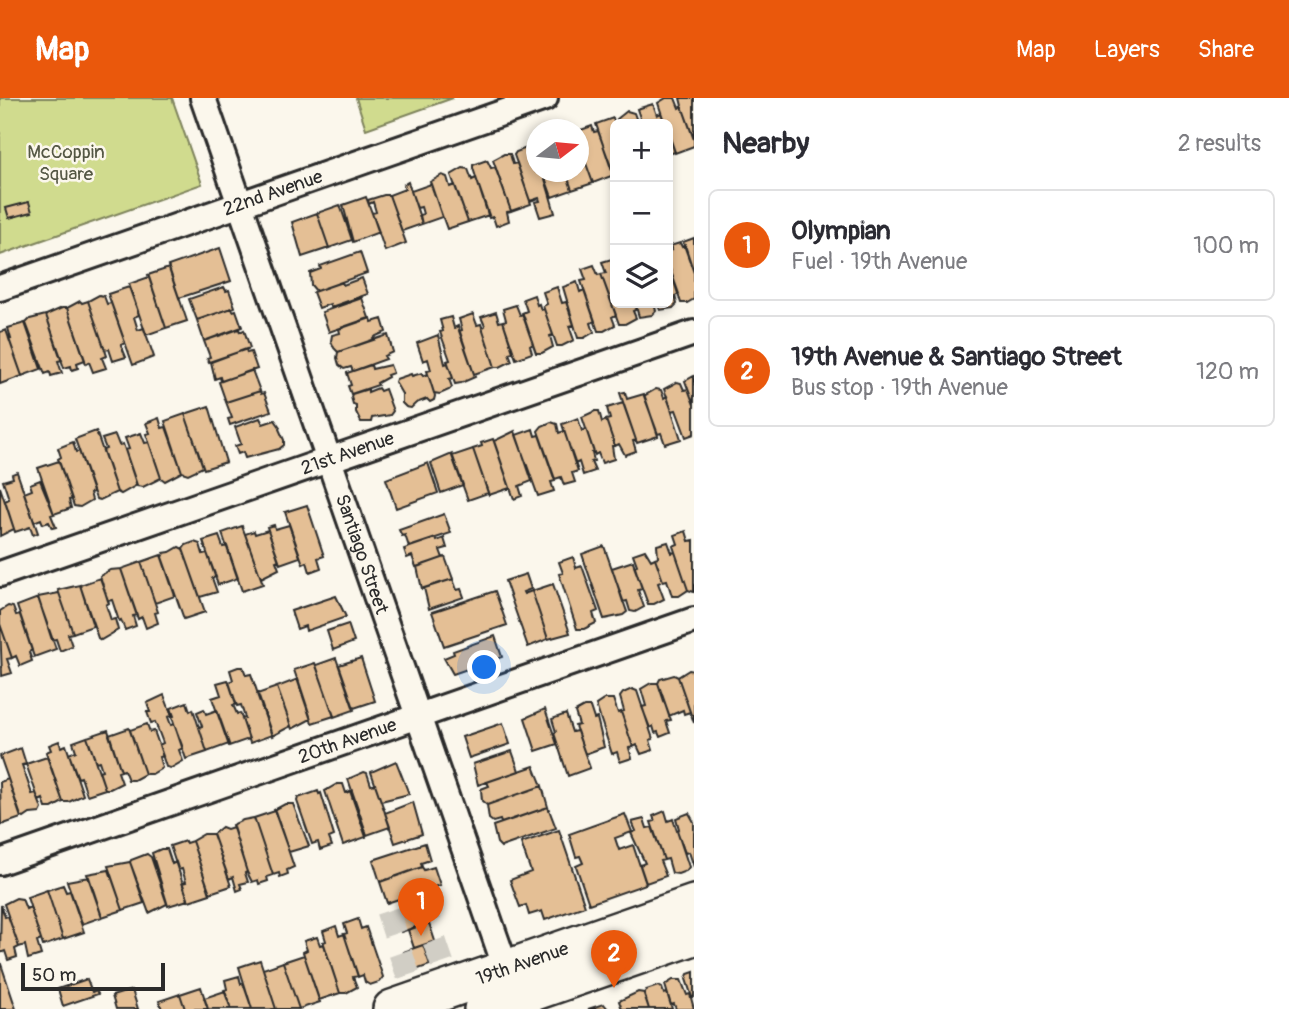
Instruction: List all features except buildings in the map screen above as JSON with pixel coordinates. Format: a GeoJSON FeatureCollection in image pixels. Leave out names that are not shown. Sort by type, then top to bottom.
{"type":"FeatureCollection","features":[{"type":"Feature","properties":{"kind":"highway","name":"19th Avenue"},"geometry":{"type":"LineString","coordinates":[[506,996],[694,904]]}},
{"type":"Feature","properties":{"kind":"highway","name":"19th Avenue"},"geometry":{"type":"LineString","coordinates":[[392,1009],[506,996],[694,936]]}},
{"type":"Feature","properties":{"kind":"street","name":"Santiago Street"},"geometry":{"type":"LineString","coordinates":[[203,98],[418,716],[506,996]]}},
{"type":"Feature","properties":{"kind":"street","name":"22nd Avenue"},"geometry":{"type":"LineString","coordinates":[[0,288],[545,98]]}},
{"type":"Feature","properties":{"kind":"street","name":"21st Avenue"},"geometry":{"type":"LineString","coordinates":[[0,574],[694,333]]}},
{"type":"Feature","properties":{"kind":"street","name":"20th Avenue"},"geometry":{"type":"LineString","coordinates":[[0,862],[694,620]]}},
{"type":"Feature","properties":{"kind":"green space","name":"McCoppin Square"},"geometry":{"type":"Polygon","coordinates":[[[0,98],[172,98],[202,184],[0,255],[0,98]]]}},
{"type":"Feature","properties":{"kind":"green space"},"geometry":{"type":"Polygon","coordinates":[[[356,98],[453,98],[366,129],[356,98]]]}},
{"type":"Feature","properties":{"kind":"tunnel"},"geometry":{"type":"LineString","coordinates":[[380,926],[437,907]]}},
{"type":"Feature","properties":{"kind":"tunnel"},"geometry":{"type":"LineString","coordinates":[[393,968],[451,948]]}},
{"type":"Feature","properties":{"kind":"place","name":"Olympian"},"geometry":{"type":"Point","coordinates":[421,936]}},
{"type":"Feature","properties":{"kind":"place","name":"19th Avenue & Santiago Street"},"geometry":{"type":"Point","coordinates":[614,988]}}]}
